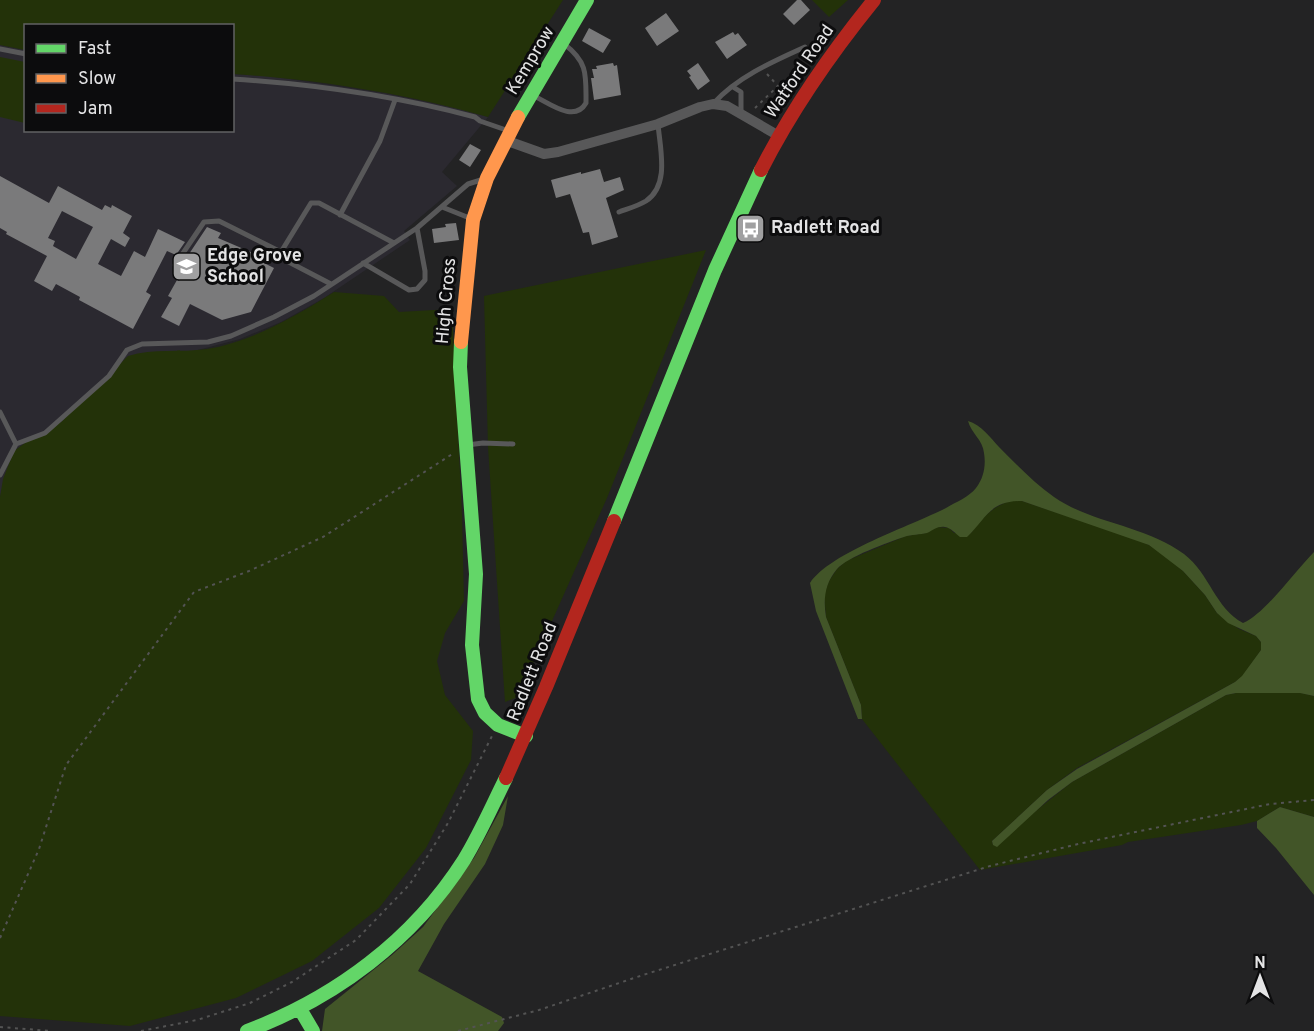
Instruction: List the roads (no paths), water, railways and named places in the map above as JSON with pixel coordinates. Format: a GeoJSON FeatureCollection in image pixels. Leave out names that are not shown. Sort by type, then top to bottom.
{"type":"FeatureCollection","features":[{"type":"Feature","properties":{"kind":"main road","name":"Kemprow"},"geometry":{"type":"LineString","coordinates":[[507,136],[587,0]]}},
{"type":"Feature","properties":{"kind":"main road","name":"Watford Road"},"geometry":{"type":"LineString","coordinates":[[779,136],[834,49],[874,0]]}},
{"type":"Feature","properties":{"kind":"main road","name":"High Cross"},"geometry":{"type":"LineString","coordinates":[[507,136],[487,178],[473,220],[460,367],[476,574],[472,645],[478,699],[484,713],[498,725],[526,736]]}},
{"type":"Feature","properties":{"kind":"main road","name":"Radlett Road"},"geometry":{"type":"LineString","coordinates":[[247,1031],[300,1009],[362,970],[421,916],[457,870],[485,821],[526,736],[715,270],[745,203],[779,136]]}},
{"type":"Feature","properties":{"kind":"main road"},"geometry":{"type":"LineString","coordinates":[[300,1009],[313,1031]]}},
{"type":"Feature","properties":{"kind":"street"},"geometry":{"type":"LineString","coordinates":[[507,136],[544,154],[575,148],[658,124],[713,104],[727,106],[779,136]]}},
{"type":"Feature","properties":{"kind":"lane"},"geometry":{"type":"LineString","coordinates":[[531,94],[567,112],[574,113],[586,103],[585,69],[575,52],[563,43]]}},
{"type":"Feature","properties":{"kind":"lane"},"geometry":{"type":"LineString","coordinates":[[713,104],[763,67],[805,47]]}},
{"type":"Feature","properties":{"kind":"lane"},"geometry":{"type":"LineString","coordinates":[[0,49],[24,54]]}},
{"type":"Feature","properties":{"kind":"lane"},"geometry":{"type":"LineString","coordinates":[[234,79],[295,84],[395,100],[475,117],[507,136]]}},
{"type":"Feature","properties":{"kind":"lane"},"geometry":{"type":"LineString","coordinates":[[733,87],[741,92],[743,115]]}},
{"type":"Feature","properties":{"kind":"lane"},"geometry":{"type":"LineString","coordinates":[[340,215],[380,141],[395,100]]}},
{"type":"Feature","properties":{"kind":"lane"},"geometry":{"type":"LineString","coordinates":[[619,213],[646,201],[657,189],[661,178],[662,163],[658,124]]}},
{"type":"Feature","properties":{"kind":"lane"},"geometry":{"type":"LineString","coordinates":[[0,476],[16,444],[45,433],[109,376],[127,350],[142,344],[208,342],[231,336],[274,317],[314,296],[417,228],[468,184],[487,178]]}},
{"type":"Feature","properties":{"kind":"lane"},"geometry":{"type":"LineString","coordinates":[[331,284],[283,259],[281,252],[311,203],[319,203],[394,243]]}},
{"type":"Feature","properties":{"kind":"lane"},"geometry":{"type":"LineString","coordinates":[[442,207],[473,220]]}},
{"type":"Feature","properties":{"kind":"lane"},"geometry":{"type":"LineString","coordinates":[[175,265],[204,222],[219,221],[281,252]]}},
{"type":"Feature","properties":{"kind":"lane"},"geometry":{"type":"LineString","coordinates":[[363,263],[409,290],[417,289],[425,280],[425,271],[417,228]]}},
{"type":"Feature","properties":{"kind":"lane"},"geometry":{"type":"LineString","coordinates":[[0,412],[16,444]]}},
{"type":"Feature","properties":{"kind":"lane"},"geometry":{"type":"LineString","coordinates":[[466,446],[483,443],[513,444]]}},
{"type":"Feature","properties":{"kind":"place","name":"Radlett Road"},"geometry":{"type":"Point","coordinates":[750,228]}},
{"type":"Feature","properties":{"kind":"place","name":"Edge Grove School"},"geometry":{"type":"Point","coordinates":[186,266]}}]}
